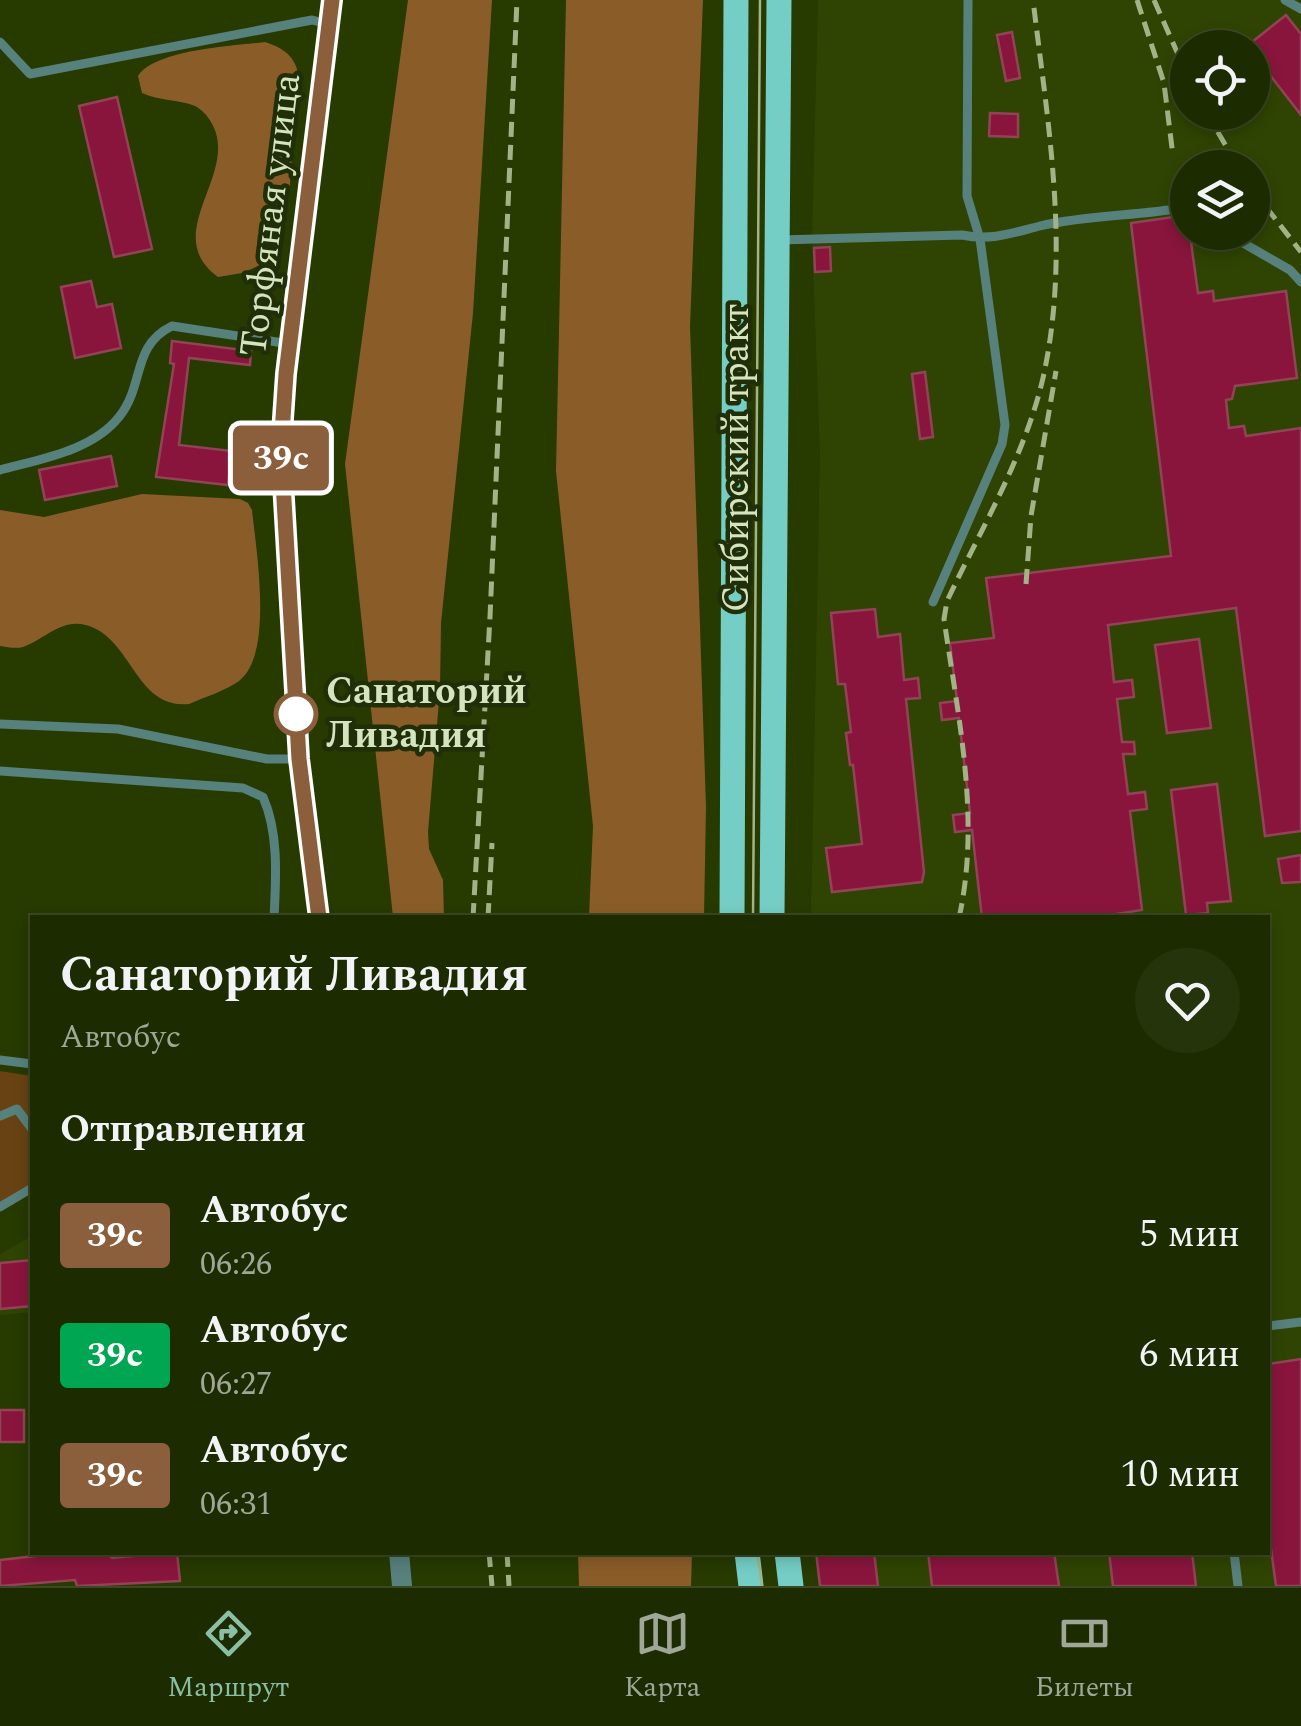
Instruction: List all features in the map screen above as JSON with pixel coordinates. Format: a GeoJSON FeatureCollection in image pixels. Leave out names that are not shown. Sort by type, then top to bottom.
{"type":"FeatureCollection","features":[{"type":"Feature","properties":{"kind":"main road","name":"Сибирский тракт"},"geometry":{"type":"LineString","coordinates":[[732,915],[736,0]]}},
{"type":"Feature","properties":{"kind":"main road","name":"Сибирский тракт"},"geometry":{"type":"LineString","coordinates":[[772,915],[779,0]]}},
{"type":"Feature","properties":{"kind":"main road"},"geometry":{"type":"LineString","coordinates":[[747,1555],[751,1586]]}},
{"type":"Feature","properties":{"kind":"main road"},"geometry":{"type":"LineString","coordinates":[[787,1555],[791,1586]]}},
{"type":"Feature","properties":{"kind":"street","name":"Торфяная улица"},"geometry":{"type":"LineString","coordinates":[[319,915],[299,759],[281,448],[332,0]]}},
{"type":"Feature","properties":{"kind":"street"},"geometry":{"type":"LineString","coordinates":[[399,1555],[402,1586]]}},
{"type":"Feature","properties":{"kind":"lane"},"geometry":{"type":"LineString","coordinates":[[933,602],[1002,444],[1005,425],[980,239],[967,196],[968,0]]}},
{"type":"Feature","properties":{"kind":"lane"},"geometry":{"type":"LineString","coordinates":[[1285,0],[1301,9]]}},
{"type":"Feature","properties":{"kind":"lane"},"geometry":{"type":"LineString","coordinates":[[0,43],[30,74],[312,20],[330,24]]}},
{"type":"Feature","properties":{"kind":"lane"},"geometry":{"type":"LineString","coordinates":[[776,240],[962,235],[980,239],[1014,236],[1041,226],[1170,210]]}},
{"type":"Feature","properties":{"kind":"lane"},"geometry":{"type":"LineString","coordinates":[[1255,250],[1290,270],[1301,282]]}},
{"type":"Feature","properties":{"kind":"lane"},"geometry":{"type":"LineString","coordinates":[[0,470],[68,450],[94,438],[119,418],[132,396],[145,346],[172,326],[290,344]]}},
{"type":"Feature","properties":{"kind":"lane"},"geometry":{"type":"LineString","coordinates":[[0,724],[118,729],[267,759],[299,759]]}},
{"type":"Feature","properties":{"kind":"lane"},"geometry":{"type":"LineString","coordinates":[[0,771],[244,788],[263,797],[271,816],[274,915]]}},
{"type":"Feature","properties":{"kind":"lane"},"geometry":{"type":"LineString","coordinates":[[0,1060],[30,1064]]}},
{"type":"Feature","properties":{"kind":"lane"},"geometry":{"type":"LineString","coordinates":[[0,1116],[17,1109],[30,1126]]}},
{"type":"Feature","properties":{"kind":"lane"},"geometry":{"type":"LineString","coordinates":[[0,1207],[30,1189]]}},
{"type":"Feature","properties":{"kind":"lane"},"geometry":{"type":"LineString","coordinates":[[1270,1326],[1301,1322]]}},
{"type":"Feature","properties":{"kind":"lane"},"geometry":{"type":"LineString","coordinates":[[1234,1555],[1238,1586]]}},
{"type":"Feature","properties":{"kind":"shaded area"},"geometry":{"type":"Polygon","coordinates":[[[408,0],[492,0],[473,313],[441,623],[440,689],[428,832],[429,849],[443,880],[444,915],[393,915],[345,464],[408,0]]]}},
{"type":"Feature","properties":{"kind":"shaded area"},"geometry":{"type":"Polygon","coordinates":[[[566,0],[703,0],[690,326],[706,807],[704,915],[589,915],[593,826],[556,471],[566,0]]]}},
{"type":"Feature","properties":{"kind":"shaded area"},"geometry":{"type":"Polygon","coordinates":[[[818,0],[1301,0],[1301,1586],[820,1586],[816,1555],[1270,1555],[1270,915],[811,915],[820,453],[812,238],[818,0]]]}},
{"type":"Feature","properties":{"kind":"shaded area"},"geometry":{"type":"Polygon","coordinates":[[[265,42],[285,51],[297,69],[290,184],[272,260],[242,273],[218,277],[202,260],[196,241],[217,162],[218,141],[211,122],[195,106],[142,93],[138,76],[147,67],[178,54],[265,42]]]}},
{"type":"Feature","properties":{"kind":"shaded area"},"geometry":{"type":"Polygon","coordinates":[[[142,494],[240,499],[252,510],[260,626],[250,668],[239,681],[189,704],[159,697],[109,638],[85,625],[66,625],[23,647],[0,646],[0,510],[44,517],[142,494]]]}},
{"type":"Feature","properties":{"kind":"shaded area"},"geometry":{"type":"Polygon","coordinates":[[[0,1071],[30,1076],[30,1187],[0,1208],[0,1071]]]}},
{"type":"Feature","properties":{"kind":"shaded area"},"geometry":{"type":"Polygon","coordinates":[[[30,1237],[30,1312],[0,1315],[0,1254],[30,1237]]]}},
{"type":"Feature","properties":{"kind":"shaded area"},"geometry":{"type":"Polygon","coordinates":[[[578,1555],[692,1555],[691,1586],[579,1586],[578,1555]]]}},
{"type":"Feature","properties":{"kind":"building"},"geometry":{"type":"Polygon","coordinates":[[[1286,15],[1301,34],[1301,115],[1270,75],[1267,30],[1286,15]]]}},
{"type":"Feature","properties":{"kind":"building"},"geometry":{"type":"Polygon","coordinates":[[[1012,32],[1020,78],[1006,81],[997,35],[1012,32]]]}},
{"type":"Feature","properties":{"kind":"building"},"geometry":{"type":"Polygon","coordinates":[[[117,97],[152,249],[114,257],[79,106],[117,97]]]}},
{"type":"Feature","properties":{"kind":"building"},"geometry":{"type":"Polygon","coordinates":[[[990,113],[1018,114],[1018,137],[989,136],[990,113]]]}},
{"type":"Feature","properties":{"kind":"building"},"geometry":{"type":"Polygon","coordinates":[[[1170,217],[1170,250],[1192,250],[1198,293],[1213,291],[1214,301],[1286,291],[1297,378],[1235,386],[1232,399],[1226,400],[1229,428],[1244,426],[1246,436],[1301,428],[1301,831],[1265,836],[1236,608],[1108,625],[1114,682],[1132,680],[1134,697],[1117,699],[1122,742],[1134,742],[1135,754],[1123,754],[1128,794],[1145,792],[1147,809],[1130,811],[1142,910],[1110,915],[982,915],[972,830],[955,832],[953,815],[970,813],[959,718],[942,720],[940,703],[957,701],[950,643],[994,638],[986,578],[1171,556],[1131,223],[1170,217]]]}},
{"type":"Feature","properties":{"kind":"building"},"geometry":{"type":"Polygon","coordinates":[[[830,247],[831,271],[815,272],[814,248],[830,247]]]}},
{"type":"Feature","properties":{"kind":"building"},"geometry":{"type":"Polygon","coordinates":[[[91,281],[97,307],[112,304],[121,348],[75,358],[61,287],[91,281]]]}},
{"type":"Feature","properties":{"kind":"building"},"geometry":{"type":"Polygon","coordinates":[[[172,341],[251,351],[250,365],[189,358],[179,445],[232,451],[228,485],[156,477],[174,364],[170,363],[172,341]]]}},
{"type":"Feature","properties":{"kind":"building"},"geometry":{"type":"Polygon","coordinates":[[[925,372],[933,437],[920,439],[912,374],[925,372]]]}},
{"type":"Feature","properties":{"kind":"building"},"geometry":{"type":"Polygon","coordinates":[[[111,456],[117,486],[45,500],[39,470],[111,456]]]}},
{"type":"Feature","properties":{"kind":"building"},"geometry":{"type":"Polygon","coordinates":[[[875,609],[878,637],[900,634],[904,680],[918,678],[920,698],[906,699],[924,872],[922,882],[832,892],[826,848],[862,844],[846,733],[851,732],[845,684],[838,684],[831,613],[875,609]]]}},
{"type":"Feature","properties":{"kind":"building"},"geometry":{"type":"Polygon","coordinates":[[[1199,639],[1211,728],[1167,733],[1155,645],[1199,639]]]}},
{"type":"Feature","properties":{"kind":"building"},"geometry":{"type":"Polygon","coordinates":[[[1217,784],[1231,901],[1207,903],[1208,913],[1186,915],[1171,790],[1217,784]]]}},
{"type":"Feature","properties":{"kind":"building"},"geometry":{"type":"Polygon","coordinates":[[[1301,855],[1301,882],[1282,883],[1278,859],[1301,855]]]}},
{"type":"Feature","properties":{"kind":"building"},"geometry":{"type":"Polygon","coordinates":[[[30,1260],[30,1306],[0,1309],[0,1263],[30,1260]]]}},
{"type":"Feature","properties":{"kind":"building"},"geometry":{"type":"Polygon","coordinates":[[[1301,1359],[1301,1586],[1276,1586],[1270,1542],[1270,1364],[1301,1359]]]}},
{"type":"Feature","properties":{"kind":"building"},"geometry":{"type":"Polygon","coordinates":[[[0,1410],[24,1410],[24,1442],[0,1442],[0,1410]]]}},
{"type":"Feature","properties":{"kind":"building"},"geometry":{"type":"Polygon","coordinates":[[[44,1555],[177,1555],[180,1581],[77,1586],[75,1580],[0,1586],[0,1560],[44,1555]]]}},
{"type":"Feature","properties":{"kind":"building"},"geometry":{"type":"Polygon","coordinates":[[[816,1555],[874,1555],[878,1586],[820,1586],[816,1555]]]}},
{"type":"Feature","properties":{"kind":"building"},"geometry":{"type":"Polygon","coordinates":[[[928,1555],[1054,1555],[1059,1586],[932,1586],[928,1555]]]}},
{"type":"Feature","properties":{"kind":"building"},"geometry":{"type":"Polygon","coordinates":[[[1109,1555],[1192,1555],[1196,1586],[1113,1586],[1109,1555]]]}},
{"type":"Feature","properties":{"kind":"tram line"},"geometry":{"type":"LineString","coordinates":[[753,915],[760,0]]}},
{"type":"Feature","properties":{"kind":"tram line"},"geometry":{"type":"LineString","coordinates":[[757,1555],[762,1586]]}},
{"type":"Feature","properties":{"kind":"railway"},"geometry":{"type":"LineString","coordinates":[[473,915],[517,0]]}},
{"type":"Feature","properties":{"kind":"railway"},"geometry":{"type":"LineString","coordinates":[[959,915],[968,806],[944,619],[947,601],[1014,464],[1035,407],[1051,331],[1055,283],[1054,189],[1033,0]]}},
{"type":"Feature","properties":{"kind":"railway"},"geometry":{"type":"LineString","coordinates":[[1137,0],[1164,83],[1172,150]]}},
{"type":"Feature","properties":{"kind":"railway"},"geometry":{"type":"LineString","coordinates":[[1154,0],[1170,36]]}},
{"type":"Feature","properties":{"kind":"railway"},"geometry":{"type":"LineString","coordinates":[[1217,130],[1228,150]]}},
{"type":"Feature","properties":{"kind":"railway"},"geometry":{"type":"LineString","coordinates":[[1270,212],[1301,252]]}},
{"type":"Feature","properties":{"kind":"railway"},"geometry":{"type":"LineString","coordinates":[[1026,584],[1031,516],[1056,371]]}},
{"type":"Feature","properties":{"kind":"railway"},"geometry":{"type":"LineString","coordinates":[[488,915],[492,843]]}},
{"type":"Feature","properties":{"kind":"railway"},"geometry":{"type":"LineString","coordinates":[[489,1555],[492,1586]]}},
{"type":"Feature","properties":{"kind":"railway"},"geometry":{"type":"LineString","coordinates":[[507,1555],[509,1586]]}},
{"type":"Feature","properties":{"kind":"bus line","name":"39c"},"geometry":{"type":"LineString","coordinates":[[319,915],[299,759],[281,448],[286,374],[332,0]]}},
{"type":"Feature","properties":{"kind":"place","name":"Санаторий Ливадия"},"geometry":{"type":"Point","coordinates":[296,714]}}]}
